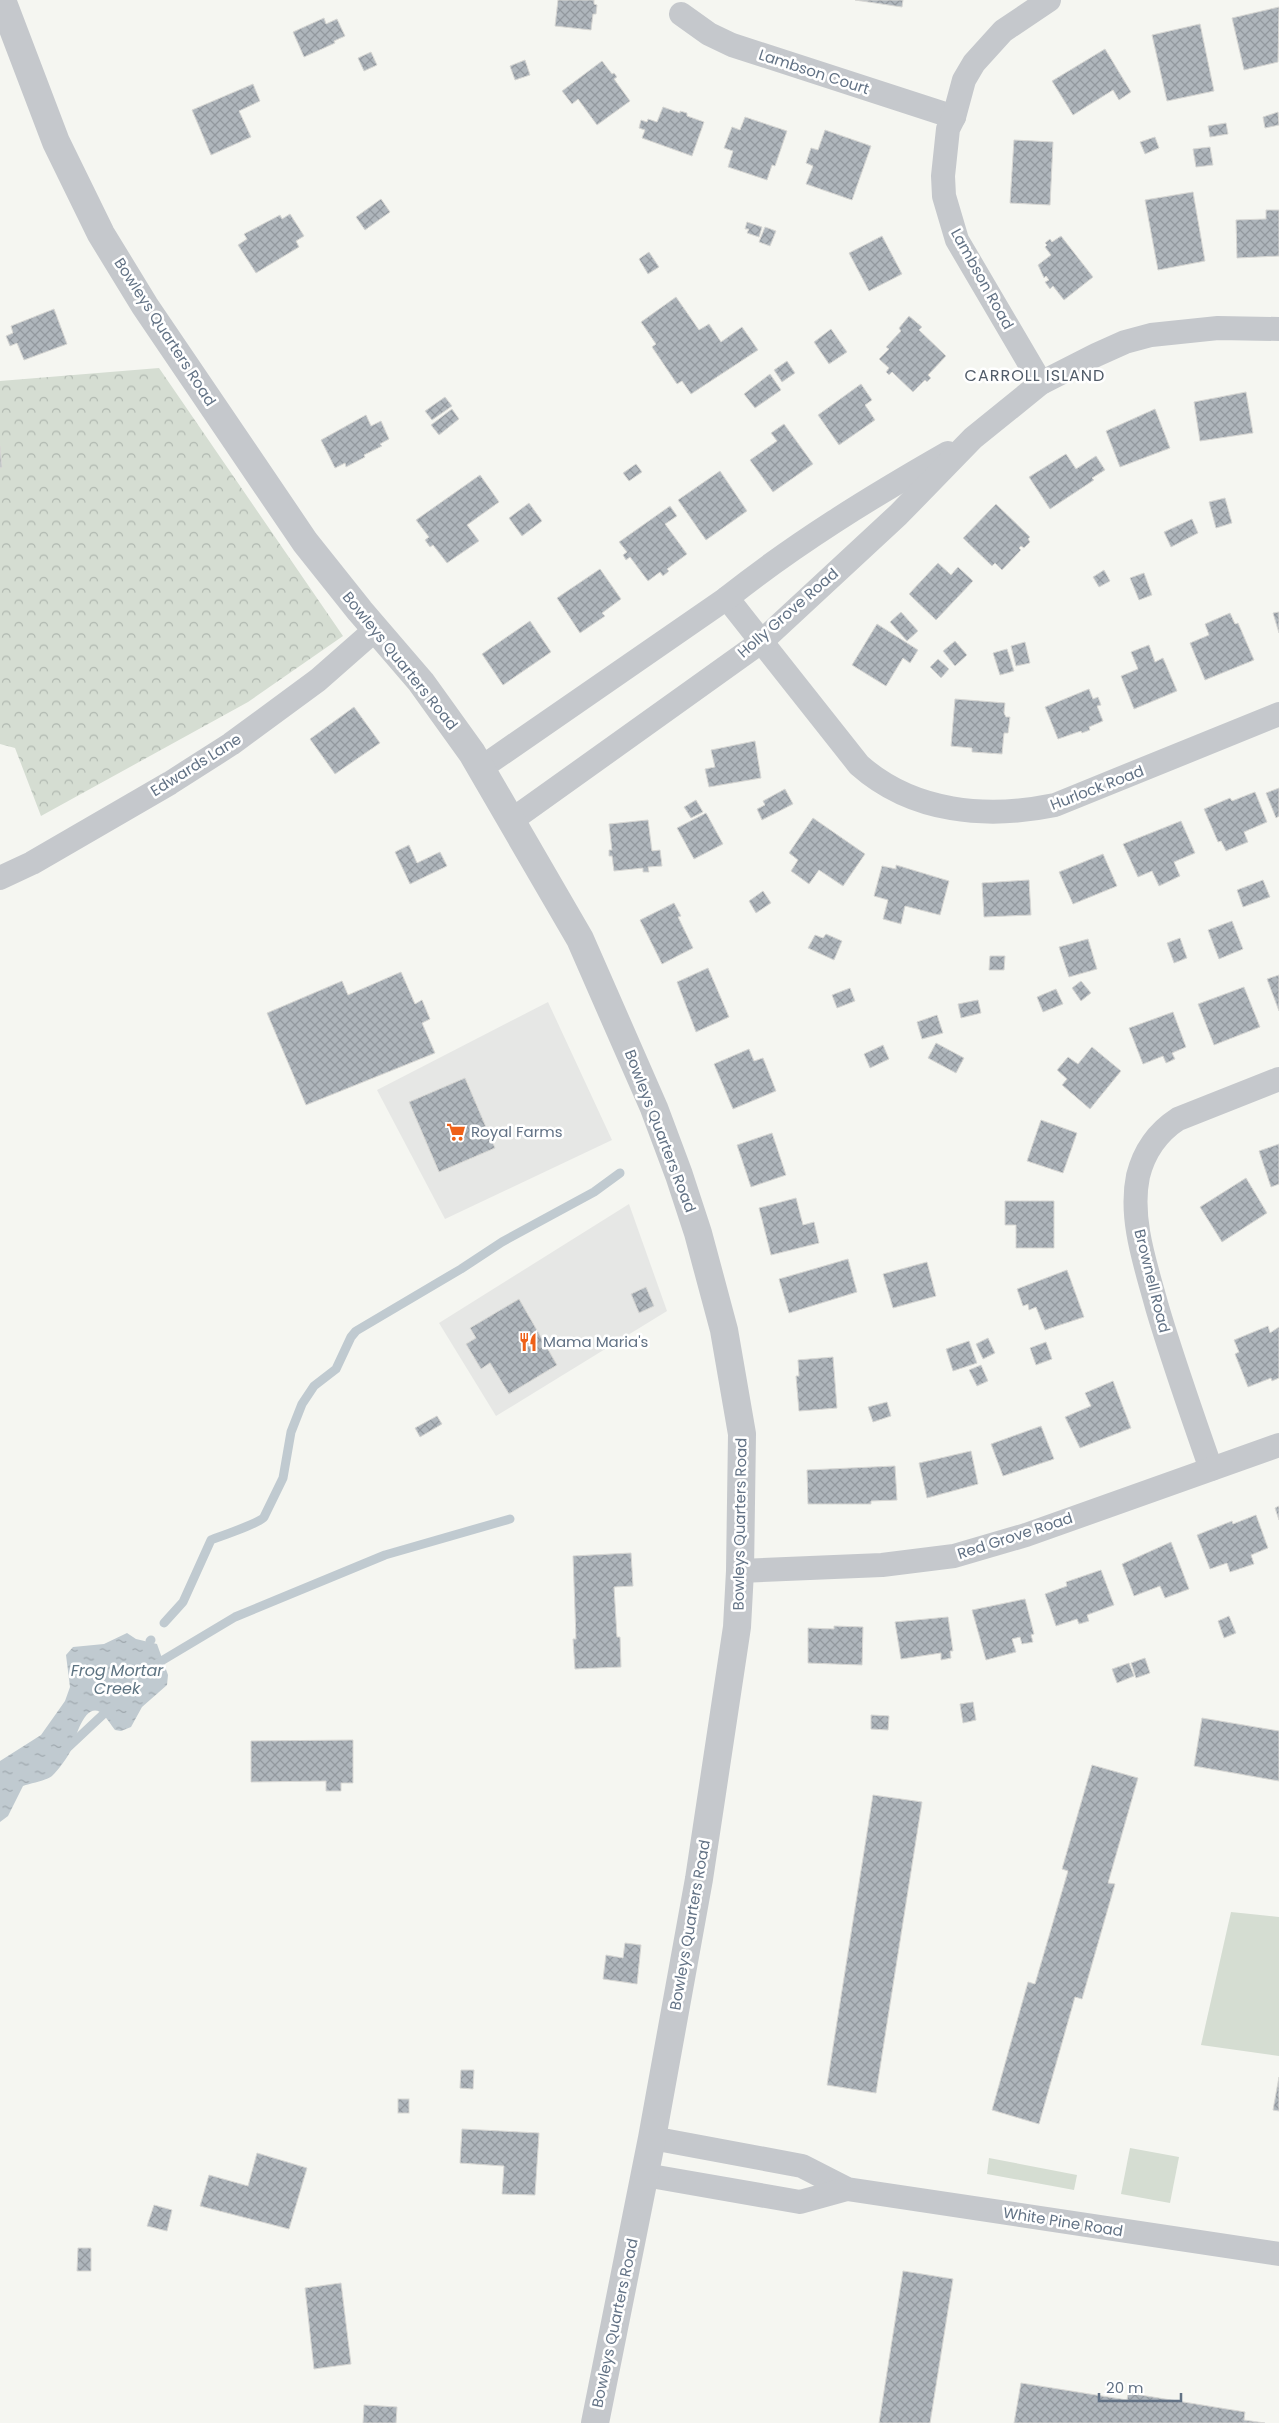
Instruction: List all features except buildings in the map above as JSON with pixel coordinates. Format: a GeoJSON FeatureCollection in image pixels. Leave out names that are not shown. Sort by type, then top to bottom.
{"type":"FeatureCollection","features":[{"type":"Feature","properties":{"kind":"street","name":"Bowleys Quarters Road"},"geometry":{"type":"LineString","coordinates":[[2,0],[56,142],[101,234],[145,306],[305,542],[421,682],[481,768],[580,939],[654,1108],[698,1234],[724,1330],[742,1434],[740,1571],[737,1627],[699,1879],[652,2138],[595,2423]]}},
{"type":"Feature","properties":{"kind":"street","name":"Lambson Road"},"geometry":{"type":"LineString","coordinates":[[1041,383],[972,269],[951,224],[944,196],[943,176],[948,129],[954,116],[964,80],[985,49],[1018,19],[1049,0]]}},
{"type":"Feature","properties":{"kind":"street","name":"Lambson Court"},"geometry":{"type":"LineString","coordinates":[[681,14],[708,34],[732,44],[954,116]]}},
{"type":"Feature","properties":{"kind":"street","name":"Holly Grove Road"},"geometry":{"type":"LineString","coordinates":[[512,820],[760,642],[898,515],[973,438],[1041,383],[1103,352],[1151,335],[1218,328],[1279,329]]}},
{"type":"Feature","properties":{"kind":"street","name":"Holly Grove Road"},"geometry":{"type":"LineString","coordinates":[[481,768],[861,503],[973,438]]}},
{"type":"Feature","properties":{"kind":"street","name":"Hurlock Road"},"geometry":{"type":"LineString","coordinates":[[727,598],[859,765],[889,788],[913,799],[955,809],[1008,812],[1055,805],[1279,714]]}},
{"type":"Feature","properties":{"kind":"street","name":"Edwards Lane"},"geometry":{"type":"LineString","coordinates":[[0,878],[32,863],[170,783],[231,744],[318,680],[376,628]]}},
{"type":"Feature","properties":{"kind":"street","name":"Brownell Road"},"geometry":{"type":"LineString","coordinates":[[1210,1469],[1173,1360],[1146,1269],[1136,1212],[1138,1176],[1150,1147],[1166,1127],[1178,1119],[1279,1079]]}},
{"type":"Feature","properties":{"kind":"street","name":"Red Grove Road"},"geometry":{"type":"LineString","coordinates":[[740,1571],[882,1565],[954,1556],[1026,1534],[1279,1445]]}},
{"type":"Feature","properties":{"kind":"street","name":"White Pine Road"},"geometry":{"type":"LineString","coordinates":[[652,2138],[802,2166],[846,2189],[1279,2254]]}},
{"type":"Feature","properties":{"kind":"street","name":"White Pine Road"},"geometry":{"type":"LineString","coordinates":[[644,2176],[800,2202],[846,2189]]}},
{"type":"Feature","properties":{"kind":"shaded area"},"geometry":{"type":"Polygon","coordinates":[[[548,1002],[612,1140],[445,1219],[377,1090],[548,1002]]]}},
{"type":"Feature","properties":{"kind":"shaded area"},"geometry":{"type":"Polygon","coordinates":[[[629,1204],[667,1311],[496,1416],[439,1323],[629,1204]]]}},
{"type":"Feature","properties":{"kind":"green space"},"geometry":{"type":"Polygon","coordinates":[[[159,368],[343,636],[248,702],[41,816],[15,748],[0,744],[0,381],[159,368]]]}},
{"type":"Feature","properties":{"kind":"green space"},"geometry":{"type":"Polygon","coordinates":[[[1231,1912],[1279,1917],[1279,2056],[1201,2045],[1231,1912]]]}},
{"type":"Feature","properties":{"kind":"green space"},"geometry":{"type":"Polygon","coordinates":[[[1130,2148],[1179,2157],[1170,2203],[1121,2194],[1130,2148]]]}},
{"type":"Feature","properties":{"kind":"green space"},"geometry":{"type":"Polygon","coordinates":[[[989,2158],[1077,2175],[1074,2190],[987,2174],[989,2158]]]}},
{"type":"Feature","properties":{"kind":"water","name":"Frog Mortar Creek"},"geometry":{"type":"Polygon","coordinates":[[[127,1633],[136,1639],[157,1644],[168,1675],[167,1685],[142,1707],[131,1727],[121,1731],[115,1730],[100,1712],[94,1711],[89,1713],[81,1724],[70,1752],[58,1770],[49,1778],[23,1786],[8,1816],[0,1822],[0,1761],[41,1735],[65,1701],[70,1687],[66,1655],[73,1647],[104,1644],[127,1633]]]}},
{"type":"Feature","properties":{"kind":"waterway"},"geometry":{"type":"LineString","coordinates":[[164,1623],[183,1602],[211,1540],[248,1526],[264,1517],[283,1478],[291,1432],[302,1404],[314,1386],[336,1369],[351,1337],[356,1331],[461,1269],[502,1242],[594,1192],[620,1173]]}},
{"type":"Feature","properties":{"kind":"waterway"},"geometry":{"type":"LineString","coordinates":[[153,1666],[235,1617],[385,1555],[510,1519]]}},
{"type":"Feature","properties":{"kind":"waterway"},"geometry":{"type":"LineString","coordinates":[[63,1752],[110,1708]]}},
{"type":"Feature","properties":{"kind":"place","name":"Royal Farms"},"geometry":{"type":"Point","coordinates":[456,1132]}},
{"type":"Feature","properties":{"kind":"place","name":"Mama Maria's"},"geometry":{"type":"Point","coordinates":[528,1342]}},
{"type":"Feature","properties":{"kind":"district","name":"CARROLL ISLAND"},"geometry":{"type":"Point","coordinates":[1035,375]}}]}
